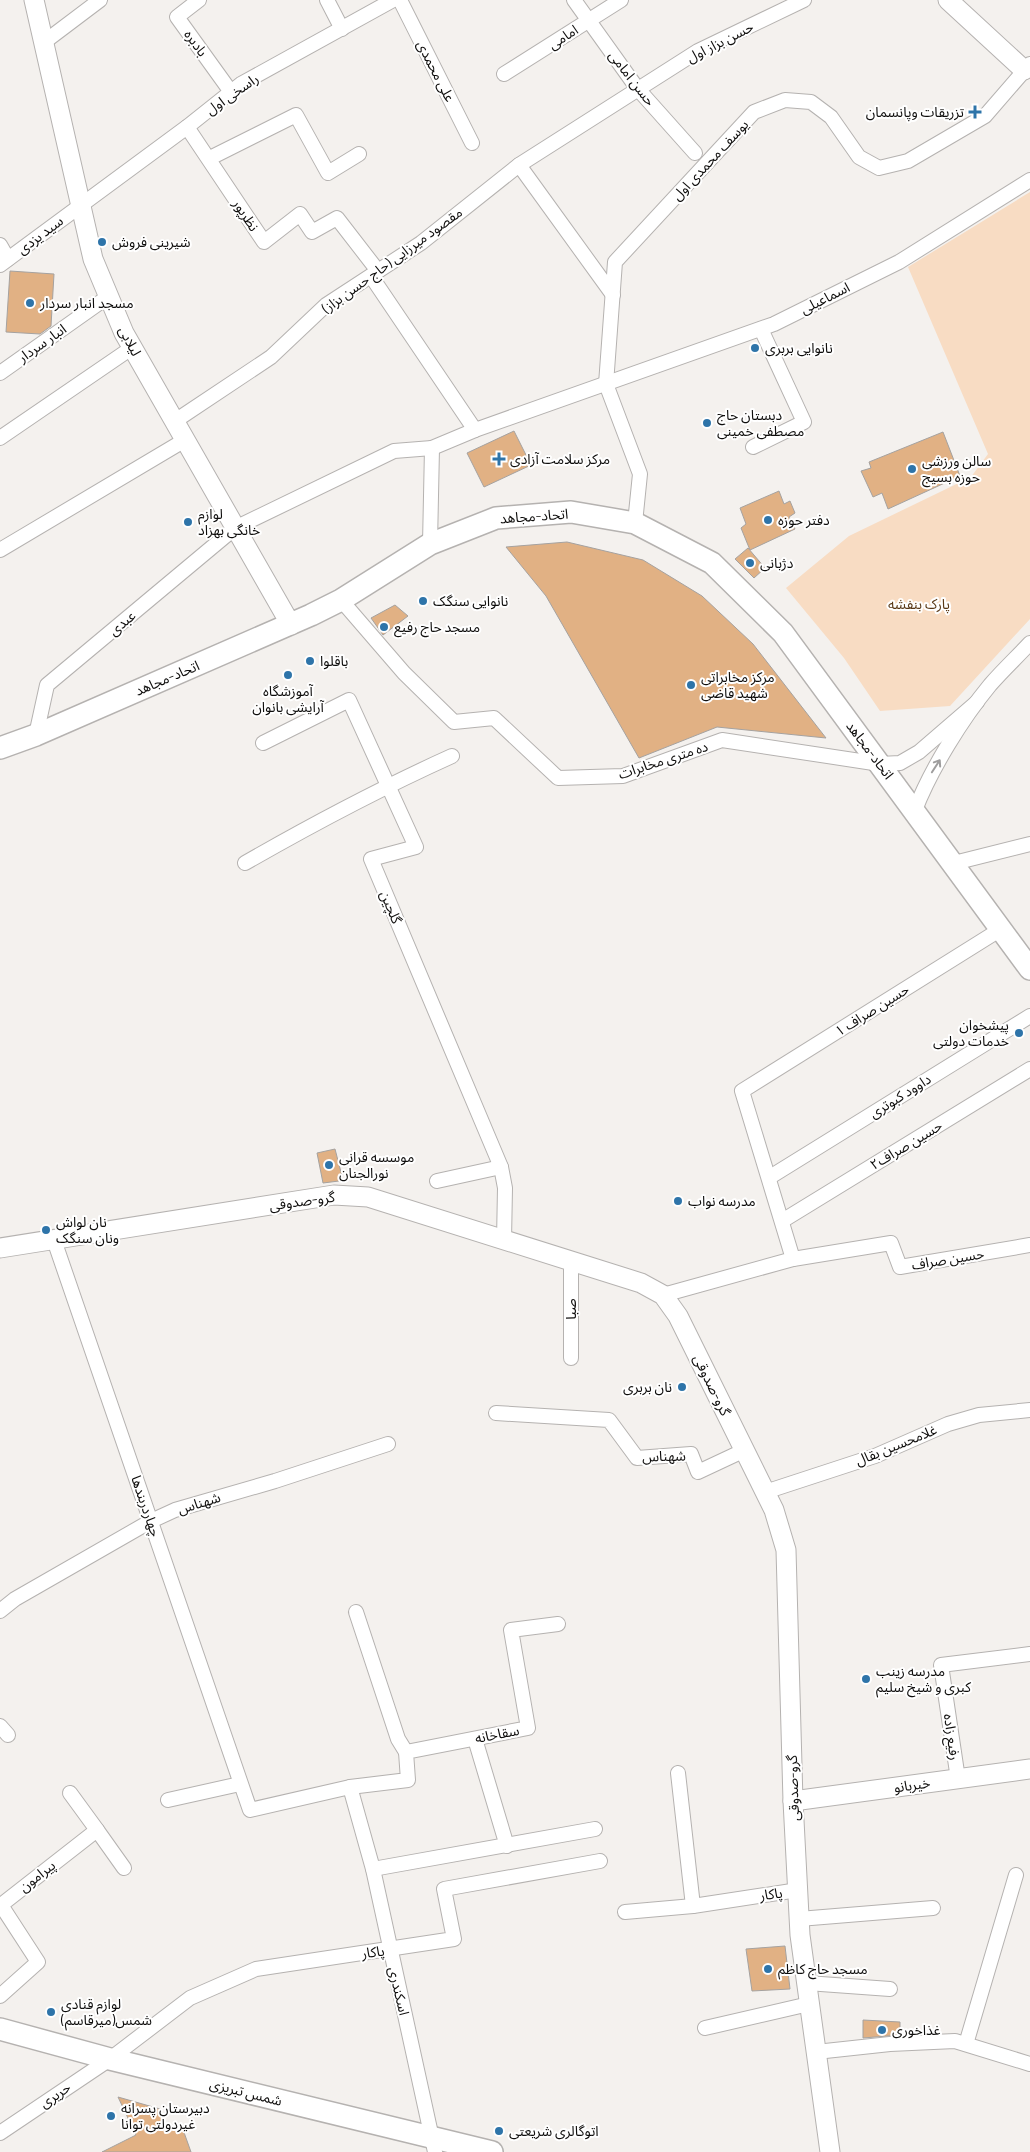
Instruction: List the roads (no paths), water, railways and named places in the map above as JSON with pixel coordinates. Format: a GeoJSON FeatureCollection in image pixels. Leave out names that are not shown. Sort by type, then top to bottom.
{"type":"FeatureCollection","features":[{"type":"Feature","properties":{"kind":"main road","name":"اتحاد-مجاهد"},"geometry":{"type":"LineString","coordinates":[[0,748],[36,735],[291,624],[341,600],[430,544],[496,518],[571,512],[635,523],[712,563],[783,633],[1030,968]]}},
{"type":"Feature","properties":{"kind":"main road","name":"شمس تبریزی"},"geometry":{"type":"LineString","coordinates":[[0,2029],[434,2145],[492,2152]]}},
{"type":"Feature","properties":{"kind":"street","name":"لیلابی"},"geometry":{"type":"LineString","coordinates":[[34,0],[93,259],[133,348],[291,624]]}},
{"type":"Feature","properties":{"kind":"street"},"geometry":{"type":"LineString","coordinates":[[44,43],[100,0]]}},
{"type":"Feature","properties":{"kind":"street","name":"بادبره"},"geometry":{"type":"LineString","coordinates":[[199,0],[177,17],[231,92]]}},
{"type":"Feature","properties":{"kind":"street"},"geometry":{"type":"LineString","coordinates":[[327,0],[342,29]]}},
{"type":"Feature","properties":{"kind":"street","name":"راسخی اول"},"geometry":{"type":"LineString","coordinates":[[81,205],[187,127],[241,84],[393,0]]}},
{"type":"Feature","properties":{"kind":"street","name":"علی محمدی"},"geometry":{"type":"LineString","coordinates":[[400,0],[472,143]]}},
{"type":"Feature","properties":{"kind":"street","name":"حسن امامی"},"geometry":{"type":"LineString","coordinates":[[574,0],[637,88],[695,152]]}},
{"type":"Feature","properties":{"kind":"street","name":"امامی"},"geometry":{"type":"LineString","coordinates":[[504,74],[622,0]]}},
{"type":"Feature","properties":{"kind":"street","name":"حسن بزاز اول"},"geometry":{"type":"LineString","coordinates":[[637,88],[698,51],[804,0]]}},
{"type":"Feature","properties":{"kind":"street"},"geometry":{"type":"LineString","coordinates":[[948,0],[1028,70]]}},
{"type":"Feature","properties":{"kind":"street","name":"یوسف محمدی اول"},"geometry":{"type":"LineString","coordinates":[[635,523],[640,474],[606,384],[615,262],[754,112],[785,100],[811,102],[831,117],[860,157],[879,168],[908,161],[985,116],[1028,70]]}},
{"type":"Feature","properties":{"kind":"street","name":"مقصود میرزایی (حاج حسن بزاز)"},"geometry":{"type":"LineString","coordinates":[[175,421],[270,357],[326,306],[421,243],[519,165],[637,88]]}},
{"type":"Feature","properties":{"kind":"street"},"geometry":{"type":"LineString","coordinates":[[210,158],[296,115],[328,173],[359,154]]}},
{"type":"Feature","properties":{"kind":"street","name":"نظرپور"},"geometry":{"type":"LineString","coordinates":[[187,127],[210,158],[264,242],[300,214],[312,232],[337,218],[375,273]]}},
{"type":"Feature","properties":{"kind":"street"},"geometry":{"type":"LineString","coordinates":[[519,165],[613,295]]}},
{"type":"Feature","properties":{"kind":"street","name":"اسماعیلی"},"geometry":{"type":"LineString","coordinates":[[432,448],[476,430],[761,329],[899,262],[1030,180]]}},
{"type":"Feature","properties":{"kind":"street","name":"سید یزدی"},"geometry":{"type":"LineString","coordinates":[[4,262],[81,205]]}},
{"type":"Feature","properties":{"kind":"street"},"geometry":{"type":"LineString","coordinates":[[0,245],[4,262]]}},
{"type":"Feature","properties":{"kind":"street"},"geometry":{"type":"LineString","coordinates":[[375,273],[476,430]]}},
{"type":"Feature","properties":{"kind":"street","name":"انبار سردار"},"geometry":{"type":"LineString","coordinates":[[0,373],[109,296]]}},
{"type":"Feature","properties":{"kind":"street"},"geometry":{"type":"LineString","coordinates":[[753,447],[804,422],[761,329]]}},
{"type":"Feature","properties":{"kind":"street"},"geometry":{"type":"LineString","coordinates":[[0,437],[133,348]]}},
{"type":"Feature","properties":{"kind":"street"},"geometry":{"type":"LineString","coordinates":[[0,550],[185,440]]}},
{"type":"Feature","properties":{"kind":"street"},"geometry":{"type":"LineString","coordinates":[[430,544],[432,448]]}},
{"type":"Feature","properties":{"kind":"street","name":"عبدی"},"geometry":{"type":"LineString","coordinates":[[36,735],[47,685],[235,528],[394,452],[432,448]]}},
{"type":"Feature","properties":{"kind":"street","name":"ده متری مخابرات"},"geometry":{"type":"LineString","coordinates":[[341,600],[404,673],[454,722],[494,718],[558,778],[623,776],[722,740],[880,764]]}},
{"type":"Feature","properties":{"kind":"street"},"geometry":{"type":"LineString","coordinates":[[914,810],[926,780],[978,702],[1030,643]]}},
{"type":"Feature","properties":{"kind":"street","name":"گلچین"},"geometry":{"type":"LineString","coordinates":[[263,743],[349,700],[416,847],[371,859],[501,1167],[505,1188],[504,1240]]}},
{"type":"Feature","properties":{"kind":"street"},"geometry":{"type":"LineString","coordinates":[[880,764],[900,763],[919,752],[978,702]]}},
{"type":"Feature","properties":{"kind":"street"},"geometry":{"type":"LineString","coordinates":[[245,863],[387,785],[452,756]]}},
{"type":"Feature","properties":{"kind":"street"},"geometry":{"type":"LineString","coordinates":[[954,864],[1030,844]]}},
{"type":"Feature","properties":{"kind":"street","name":"حسین صراف ۱"},"geometry":{"type":"LineString","coordinates":[[770,1177],[742,1091],[1001,929]]}},
{"type":"Feature","properties":{"kind":"street","name":"داوود کبوتری"},"geometry":{"type":"LineString","coordinates":[[770,1177],[1030,1016]]}},
{"type":"Feature","properties":{"kind":"street","name":"حسین صراف۲"},"geometry":{"type":"LineString","coordinates":[[782,1221],[1030,1069]]}},
{"type":"Feature","properties":{"kind":"street"},"geometry":{"type":"LineString","coordinates":[[438,1181],[501,1167]]}},
{"type":"Feature","properties":{"kind":"street"},"geometry":{"type":"LineString","coordinates":[[770,1177],[793,1259]]}},
{"type":"Feature","properties":{"kind":"street","name":"گرو-صدوقی"},"geometry":{"type":"LineString","coordinates":[[0,1248],[334,1195],[368,1197],[641,1283],[663,1295],[678,1316],[766,1492],[774,1510],[786,1550],[793,1801],[799,1920],[830,2152]]}},
{"type":"Feature","properties":{"kind":"street","name":"چهاردربندها"},"geometry":{"type":"LineString","coordinates":[[54,1240],[250,1810],[350,1787]]}},
{"type":"Feature","properties":{"kind":"street","name":"حسین صراف"},"geometry":{"type":"LineString","coordinates":[[663,1295],[793,1259],[891,1243],[900,1267],[1030,1245]]}},
{"type":"Feature","properties":{"kind":"street","name":"صبا"},"geometry":{"type":"LineString","coordinates":[[571,1261],[571,1358]]}},
{"type":"Feature","properties":{"kind":"street","name":"غلامحسین بقال"},"geometry":{"type":"LineString","coordinates":[[766,1492],[874,1456],[948,1424],[979,1415],[1030,1410]]}},
{"type":"Feature","properties":{"kind":"street","name":"شهناس"},"geometry":{"type":"LineString","coordinates":[[496,1413],[609,1420],[637,1458],[691,1454],[698,1472],[744,1450]]}},
{"type":"Feature","properties":{"kind":"street","name":"شهناس"},"geometry":{"type":"LineString","coordinates":[[0,1611],[16,1599],[151,1521],[175,1510],[275,1481],[388,1444]]}},
{"type":"Feature","properties":{"kind":"street"},"geometry":{"type":"LineString","coordinates":[[350,1787],[408,1780],[406,1752],[398,1739],[356,1612]]}},
{"type":"Feature","properties":{"kind":"street","name":"سقاخانه"},"geometry":{"type":"LineString","coordinates":[[406,1752],[528,1728],[511,1630],[558,1624]]}},
{"type":"Feature","properties":{"kind":"street","name":"رفیع زاده"},"geometry":{"type":"LineString","coordinates":[[958,1779],[941,1664],[1030,1654]]}},
{"type":"Feature","properties":{"kind":"street"},"geometry":{"type":"LineString","coordinates":[[475,1739],[507,1846]]}},
{"type":"Feature","properties":{"kind":"street","name":"خیربانو"},"geometry":{"type":"LineString","coordinates":[[793,1801],[1030,1769]]}},
{"type":"Feature","properties":{"kind":"street"},"geometry":{"type":"LineString","coordinates":[[678,1774],[693,1906]]}},
{"type":"Feature","properties":{"kind":"street"},"geometry":{"type":"LineString","coordinates":[[168,1800],[238,1778]]}},
{"type":"Feature","properties":{"kind":"street","name":"اسکندری"},"geometry":{"type":"LineString","coordinates":[[350,1787],[372,1869],[434,2145]]}},
{"type":"Feature","properties":{"kind":"street"},"geometry":{"type":"LineString","coordinates":[[70,1793],[124,1868]]}},
{"type":"Feature","properties":{"kind":"street"},"geometry":{"type":"LineString","coordinates":[[372,1869],[595,1829]]}},
{"type":"Feature","properties":{"kind":"street","name":"پیرامون"},"geometry":{"type":"LineString","coordinates":[[0,1996],[38,1962],[1,1905],[97,1830]]}},
{"type":"Feature","properties":{"kind":"street","name":"پاکار"},"geometry":{"type":"LineString","coordinates":[[110,2059],[190,1998],[256,1969],[454,1939],[444,1889],[600,1861]]}},
{"type":"Feature","properties":{"kind":"street"},"geometry":{"type":"LineString","coordinates":[[966,2044],[1016,1875]]}},
{"type":"Feature","properties":{"kind":"street","name":"پاکار"},"geometry":{"type":"LineString","coordinates":[[625,1912],[693,1906],[798,1890]]}},
{"type":"Feature","properties":{"kind":"street"},"geometry":{"type":"LineString","coordinates":[[799,1920],[933,1908]]}},
{"type":"Feature","properties":{"kind":"street"},"geometry":{"type":"LineString","coordinates":[[807,1983],[890,1989]]}},
{"type":"Feature","properties":{"kind":"street"},"geometry":{"type":"LineString","coordinates":[[705,2028],[809,2004]]}},
{"type":"Feature","properties":{"kind":"street"},"geometry":{"type":"LineString","coordinates":[[816,2052],[890,2044],[955,2041],[1030,2064]]}},
{"type":"Feature","properties":{"kind":"street","name":"حریری"},"geometry":{"type":"LineString","coordinates":[[0,2133],[110,2059]]}},
{"type":"Feature","properties":{"kind":"place","name":"تزریقات وپانسمان"},"geometry":{"type":"Point","coordinates":[975,112]}},
{"type":"Feature","properties":{"kind":"place","name":"شیرینی فروش"},"geometry":{"type":"Point","coordinates":[102,242]}},
{"type":"Feature","properties":{"kind":"place","name":"مسجد انبار سردار"},"geometry":{"type":"Point","coordinates":[30,303]}},
{"type":"Feature","properties":{"kind":"place","name":"نانوایی بربری"},"geometry":{"type":"Point","coordinates":[755,348]}},
{"type":"Feature","properties":{"kind":"place","name":"دبستان حاج مصطفی خمینی"},"geometry":{"type":"Point","coordinates":[707,423]}},
{"type":"Feature","properties":{"kind":"place","name":"مرکز سلامت آزادی"},"geometry":{"type":"Point","coordinates":[499,459]}},
{"type":"Feature","properties":{"kind":"place","name":"سالن ورزشی حوزه بسیج"},"geometry":{"type":"Point","coordinates":[912,469]}},
{"type":"Feature","properties":{"kind":"place","name":"دفتر حوزه"},"geometry":{"type":"Point","coordinates":[768,520]}},
{"type":"Feature","properties":{"kind":"place","name":"لوازم خانگی بهزاد"},"geometry":{"type":"Point","coordinates":[188,522]}},
{"type":"Feature","properties":{"kind":"place","name":"دژبانی"},"geometry":{"type":"Point","coordinates":[750,563]}},
{"type":"Feature","properties":{"kind":"place","name":"نانوایی سنگک"},"geometry":{"type":"Point","coordinates":[423,601]}},
{"type":"Feature","properties":{"kind":"place","name":"مسجد حاج رفیع"},"geometry":{"type":"Point","coordinates":[384,627]}},
{"type":"Feature","properties":{"kind":"place","name":"باقلوا"},"geometry":{"type":"Point","coordinates":[310,661]}},
{"type":"Feature","properties":{"kind":"place","name":"آموزشگاه آرایشی بانوان"},"geometry":{"type":"Point","coordinates":[288,675]}},
{"type":"Feature","properties":{"kind":"place","name":"مرکز مخابراتی شهید قاضی"},"geometry":{"type":"Point","coordinates":[691,685]}},
{"type":"Feature","properties":{"kind":"place","name":"پیشخوان خدمات دولتی"},"geometry":{"type":"Point","coordinates":[1019,1033]}},
{"type":"Feature","properties":{"kind":"place","name":"موسسه قرانی نورالجنان"},"geometry":{"type":"Point","coordinates":[329,1165]}},
{"type":"Feature","properties":{"kind":"place","name":"مدرسه نواب"},"geometry":{"type":"Point","coordinates":[678,1201]}},
{"type":"Feature","properties":{"kind":"place","name":"نان لواش ونان سنگک"},"geometry":{"type":"Point","coordinates":[46,1230]}},
{"type":"Feature","properties":{"kind":"place","name":"نان بربری"},"geometry":{"type":"Point","coordinates":[682,1387]}},
{"type":"Feature","properties":{"kind":"place","name":"مدرسه زینب کبری و شیخ سلیم"},"geometry":{"type":"Point","coordinates":[866,1679]}},
{"type":"Feature","properties":{"kind":"place","name":"مسجد حاج کاظم"},"geometry":{"type":"Point","coordinates":[768,1969]}},
{"type":"Feature","properties":{"kind":"place","name":"لوازم قنادی شمس(میرقاسم)"},"geometry":{"type":"Point","coordinates":[51,2012]}},
{"type":"Feature","properties":{"kind":"place","name":"غذاخوری"},"geometry":{"type":"Point","coordinates":[882,2030]}},
{"type":"Feature","properties":{"kind":"place","name":"دبیرستان پسرانه غیردولتی توانا"},"geometry":{"type":"Point","coordinates":[111,2116]}},
{"type":"Feature","properties":{"kind":"place","name":"اتوگالری شریعتی"},"geometry":{"type":"Point","coordinates":[499,2131]}},
{"type":"Feature","properties":{"kind":"park label","name":"پارک بنفشه"},"geometry":{"type":"Point","coordinates":[919,604]}}]}
